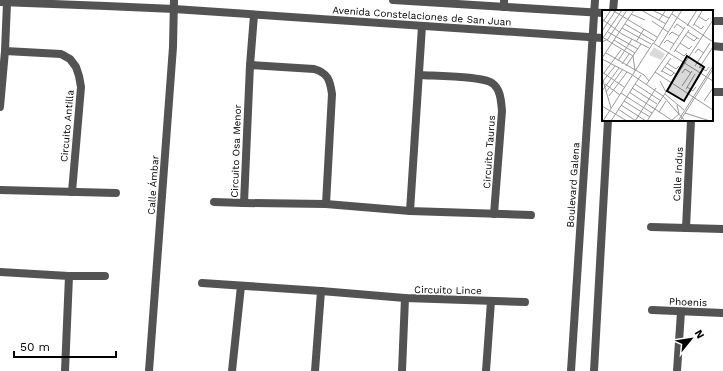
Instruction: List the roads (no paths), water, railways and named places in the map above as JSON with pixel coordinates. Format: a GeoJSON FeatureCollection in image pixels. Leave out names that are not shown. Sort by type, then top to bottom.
{"type":"FeatureCollection","features":[{"type":"Feature","properties":{"kind":"street","name":"Calle Ámbar"},"geometry":{"type":"LineString","coordinates":[[149,371],[173,47],[174,0]]}},
{"type":"Feature","properties":{"kind":"street","name":"Avenida Constelaciones de San Juan"},"geometry":{"type":"LineString","coordinates":[[393,0],[504,3],[599,13]]}},
{"type":"Feature","properties":{"kind":"street","name":"Boulevard Galena"},"geometry":{"type":"LineString","coordinates":[[571,371],[593,37],[599,13],[595,0]]}},
{"type":"Feature","properties":{"kind":"street"},"geometry":{"type":"LineString","coordinates":[[613,10],[614,0]]}},
{"type":"Feature","properties":{"kind":"street","name":"Avenida Constelaciones de San Juan"},"geometry":{"type":"LineString","coordinates":[[3,3],[174,9],[602,38]]}},
{"type":"Feature","properties":{"kind":"street"},"geometry":{"type":"LineString","coordinates":[[0,107],[5,51],[3,3]]}},
{"type":"Feature","properties":{"kind":"street","name":"Circuito Osa Menor"},"geometry":{"type":"LineString","coordinates":[[254,15],[250,65],[244,203],[326,204],[410,211]]}},
{"type":"Feature","properties":{"kind":"street"},"geometry":{"type":"LineString","coordinates":[[713,21],[723,22]]}},
{"type":"Feature","properties":{"kind":"street"},"geometry":{"type":"LineString","coordinates":[[422,26],[410,211],[530,215]]}},
{"type":"Feature","properties":{"kind":"street"},"geometry":{"type":"LineString","coordinates":[[713,46],[723,47]]}},
{"type":"Feature","properties":{"kind":"street","name":"Circuito Antilla"},"geometry":{"type":"LineString","coordinates":[[5,51],[61,54],[70,59],[76,67],[79,76],[80,88],[72,192]]}},
{"type":"Feature","properties":{"kind":"street"},"geometry":{"type":"LineString","coordinates":[[250,65],[314,69],[322,72],[331,83],[332,94],[326,204]]}},
{"type":"Feature","properties":{"kind":"street","name":"Circuito Taurus"},"geometry":{"type":"LineString","coordinates":[[419,75],[482,79],[492,83],[498,89],[501,98],[502,111],[494,214]]}},
{"type":"Feature","properties":{"kind":"street"},"geometry":{"type":"LineString","coordinates":[[594,371],[608,121]]}},
{"type":"Feature","properties":{"kind":"street","name":"Calle Indus"},"geometry":{"type":"LineString","coordinates":[[686,228],[691,121]]}},
{"type":"Feature","properties":{"kind":"street"},"geometry":{"type":"LineString","coordinates":[[0,190],[116,193]]}},
{"type":"Feature","properties":{"kind":"street"},"geometry":{"type":"LineString","coordinates":[[214,202],[244,203]]}},
{"type":"Feature","properties":{"kind":"street"},"geometry":{"type":"LineString","coordinates":[[652,227],[723,229]]}},
{"type":"Feature","properties":{"kind":"street"},"geometry":{"type":"LineString","coordinates":[[0,272],[69,276],[105,276]]}},
{"type":"Feature","properties":{"kind":"street"},"geometry":{"type":"LineString","coordinates":[[65,371],[69,276]]}},
{"type":"Feature","properties":{"kind":"street","name":"Circuito Lince"},"geometry":{"type":"LineString","coordinates":[[202,283],[405,298],[491,301],[486,371]]}},
{"type":"Feature","properties":{"kind":"street"},"geometry":{"type":"LineString","coordinates":[[232,371],[241,286]]}},
{"type":"Feature","properties":{"kind":"street"},"geometry":{"type":"LineString","coordinates":[[315,371],[321,291]]}},
{"type":"Feature","properties":{"kind":"street","name":"Circuito Lince"},"geometry":{"type":"LineString","coordinates":[[402,371],[405,298]]}},
{"type":"Feature","properties":{"kind":"street"},"geometry":{"type":"LineString","coordinates":[[491,301],[525,302]]}},
{"type":"Feature","properties":{"kind":"street","name":"Phoenis"},"geometry":{"type":"LineString","coordinates":[[652,310],[723,313]]}},
{"type":"Feature","properties":{"kind":"street"},"geometry":{"type":"LineString","coordinates":[[677,371],[681,312]]}}]}
